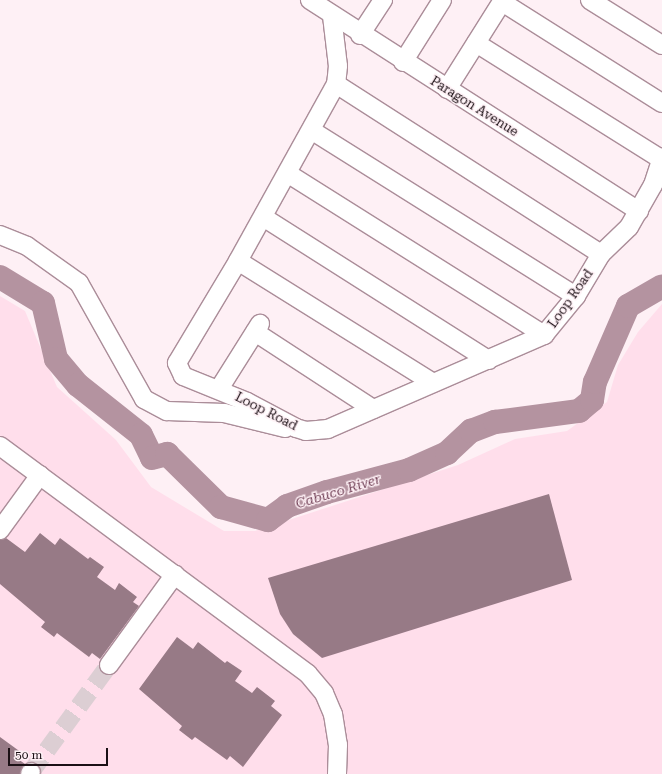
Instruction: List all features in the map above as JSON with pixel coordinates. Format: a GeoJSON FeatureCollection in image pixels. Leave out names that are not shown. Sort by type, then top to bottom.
{"type":"FeatureCollection","features":[{"type":"Feature","properties":{"kind":"street"},"geometry":{"type":"LineString","coordinates":[[360,35],[383,0]]}},
{"type":"Feature","properties":{"kind":"street"},"geometry":{"type":"LineString","coordinates":[[403,62],[442,0]]}},
{"type":"Feature","properties":{"kind":"street"},"geometry":{"type":"LineString","coordinates":[[590,0],[662,45]]}},
{"type":"Feature","properties":{"kind":"street"},"geometry":{"type":"LineString","coordinates":[[447,90],[502,1],[662,103]]}},
{"type":"Feature","properties":{"kind":"street","name":"Paragon Avenue"},"geometry":{"type":"LineString","coordinates":[[322,6],[360,35],[639,211]]}},
{"type":"Feature","properties":{"kind":"street","name":"Loop Road"},"geometry":{"type":"LineString","coordinates":[[322,6],[338,66],[336,84],[238,261],[177,363],[183,376],[219,389],[306,431],[328,429],[544,335],[576,296],[601,254],[620,239],[639,211],[654,185],[662,158]]}},
{"type":"Feature","properties":{"kind":"street"},"geometry":{"type":"LineString","coordinates":[[476,43],[662,158]]}},
{"type":"Feature","properties":{"kind":"street"},"geometry":{"type":"LineString","coordinates":[[336,84],[601,254]]}},
{"type":"Feature","properties":{"kind":"street"},"geometry":{"type":"LineString","coordinates":[[311,130],[576,296]]}},
{"type":"Feature","properties":{"kind":"street"},"geometry":{"type":"LineString","coordinates":[[287,173],[544,335]]}},
{"type":"Feature","properties":{"kind":"street"},"geometry":{"type":"LineString","coordinates":[[263,217],[488,360]]}},
{"type":"Feature","properties":{"kind":"street"},"geometry":{"type":"LineString","coordinates":[[0,235],[27,246],[78,283],[144,399],[167,411],[224,413],[306,431]]}},
{"type":"Feature","properties":{"kind":"street"},"geometry":{"type":"LineString","coordinates":[[238,261],[433,383]]}},
{"type":"Feature","properties":{"kind":"street"},"geometry":{"type":"LineString","coordinates":[[219,389],[258,328],[373,409]]}},
{"type":"Feature","properties":{"kind":"street"},"geometry":{"type":"LineString","coordinates":[[0,446],[300,667],[316,683],[335,720],[337,774]]}},
{"type":"Feature","properties":{"kind":"street"},"geometry":{"type":"LineString","coordinates":[[0,530],[40,475]]}},
{"type":"Feature","properties":{"kind":"street"},"geometry":{"type":"LineString","coordinates":[[109,665],[175,574]]}},
{"type":"Feature","properties":{"kind":"shaded area"},"geometry":{"type":"Polygon","coordinates":[[[0,296],[25,311],[57,387],[116,440],[151,487],[224,531],[255,531],[458,465],[515,439],[567,431],[607,402],[618,365],[638,332],[662,304],[662,774],[0,774],[0,296]]]}},
{"type":"Feature","properties":{"kind":"building"},"geometry":{"type":"Polygon","coordinates":[[[549,494],[572,580],[322,658],[293,634],[280,614],[268,578],[549,494]]]}},
{"type":"Feature","properties":{"kind":"building"},"geometry":{"type":"Polygon","coordinates":[[[40,533],[55,545],[60,538],[88,559],[90,557],[104,567],[97,577],[115,590],[119,583],[137,597],[133,602],[139,606],[100,659],[92,653],[89,657],[57,633],[54,637],[41,627],[45,622],[0,584],[0,540],[6,538],[25,552],[40,533]]]}},
{"type":"Feature","properties":{"kind":"building"},"geometry":{"type":"Polygon","coordinates":[[[177,637],[193,649],[198,642],[225,663],[227,661],[242,671],[235,681],[252,693],[257,687],[275,701],[271,706],[282,715],[243,767],[230,756],[227,760],[195,737],[192,740],[179,730],[182,726],[139,689],[177,637]]]}},
{"type":"Feature","properties":{"kind":"building"},"geometry":{"type":"Polygon","coordinates":[[[0,737],[22,753],[18,759],[25,764],[20,774],[0,774],[0,737]]]}},
{"type":"Feature","properties":{"kind":"waterway","name":"Cabuco River"},"geometry":{"type":"LineString","coordinates":[[0,277],[43,303],[56,359],[78,385],[141,435],[152,458],[167,454],[221,507],[268,520],[287,506],[327,492],[409,470],[447,453],[471,431],[495,422],[579,411],[592,400],[595,382],[628,306],[662,286]]}},
{"type":"Feature","properties":{"kind":"tunnel"},"geometry":{"type":"LineString","coordinates":[[31,772],[109,665]]}}]}
